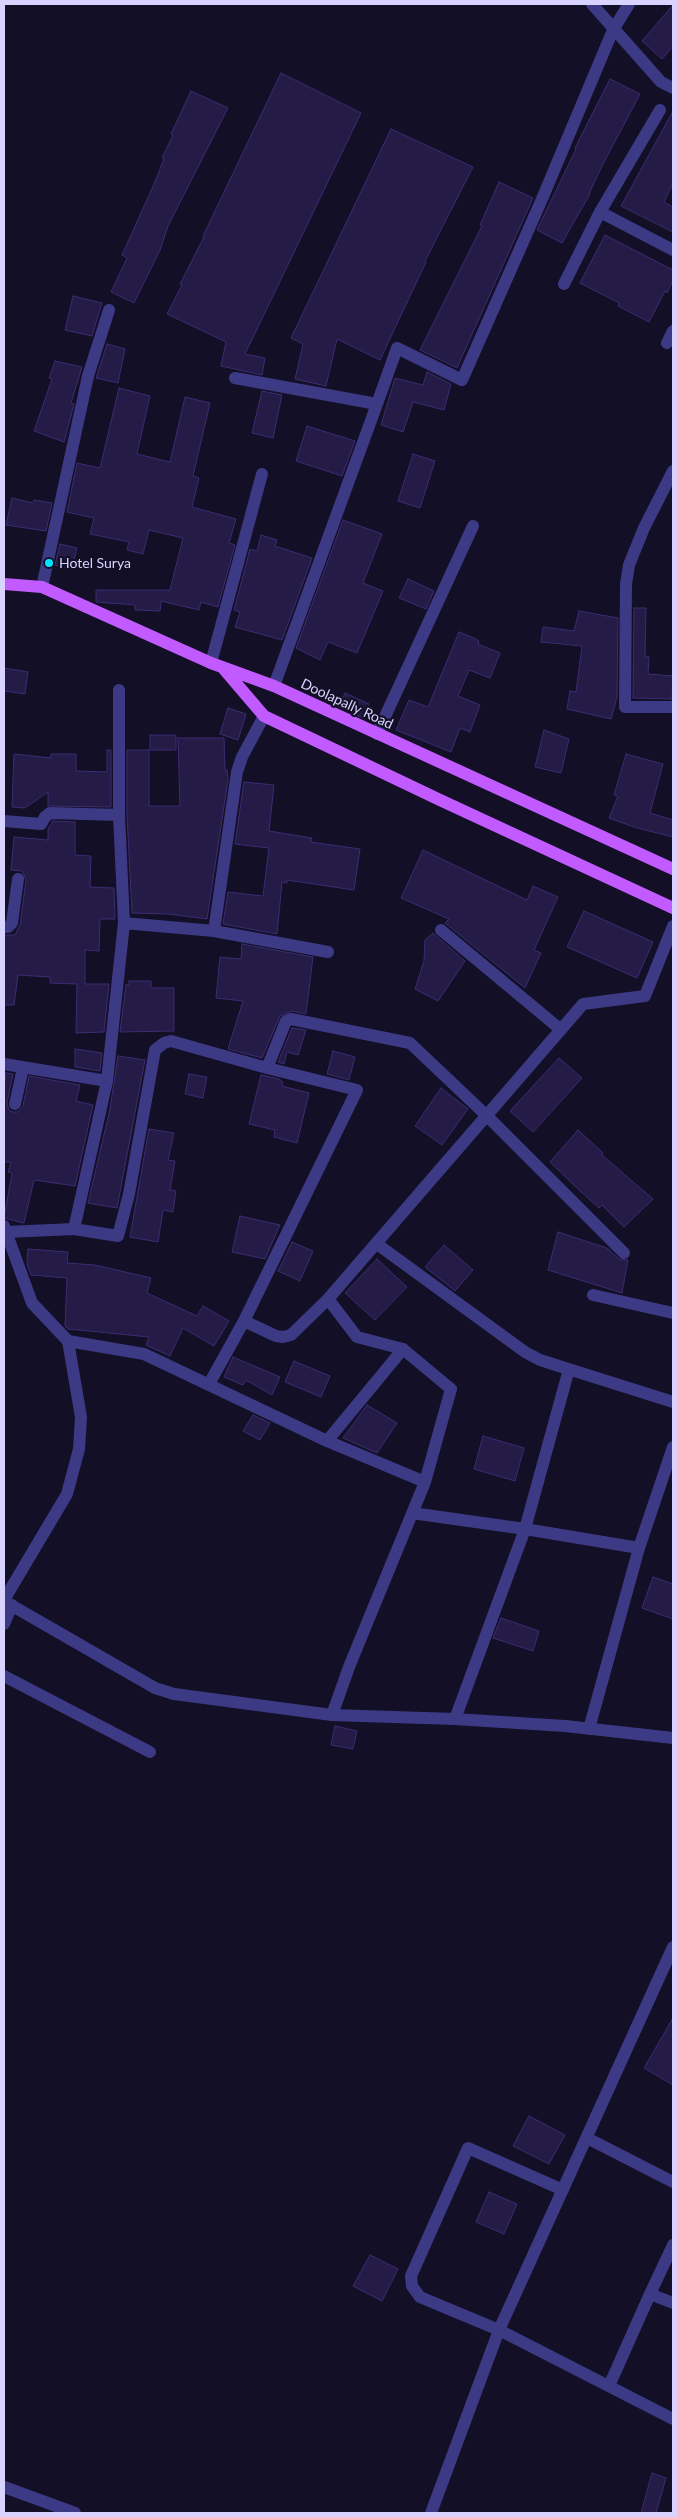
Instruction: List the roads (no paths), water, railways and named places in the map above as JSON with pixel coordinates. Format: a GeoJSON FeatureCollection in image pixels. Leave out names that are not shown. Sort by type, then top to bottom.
{"type":"FeatureCollection","features":[{"type":"Feature","properties":{"kind":"main road","name":"Doolapally Road"},"geometry":{"type":"LineString","coordinates":[[4,584],[42,586],[216,664],[274,686],[673,869]]}},
{"type":"Feature","properties":{"kind":"main road"},"geometry":{"type":"LineString","coordinates":[[216,664],[264,716],[673,908]]}},
{"type":"Feature","properties":{"kind":"street"},"geometry":{"type":"LineString","coordinates":[[592,4],[661,82],[673,88]]}},
{"type":"Feature","properties":{"kind":"street"},"geometry":{"type":"LineString","coordinates":[[274,686],[397,348],[462,380],[542,199],[613,30],[629,4]]}},
{"type":"Feature","properties":{"kind":"street"},"geometry":{"type":"LineString","coordinates":[[564,284],[600,212],[660,110]]}},
{"type":"Feature","properties":{"kind":"street"},"geometry":{"type":"LineString","coordinates":[[600,212],[673,250]]}},
{"type":"Feature","properties":{"kind":"street"},"geometry":{"type":"LineString","coordinates":[[42,586],[88,376],[109,310]]}},
{"type":"Feature","properties":{"kind":"street"},"geometry":{"type":"LineString","coordinates":[[667,343],[673,331]]}},
{"type":"Feature","properties":{"kind":"street"},"geometry":{"type":"LineString","coordinates":[[236,378],[378,404]]}},
{"type":"Feature","properties":{"kind":"street"},"geometry":{"type":"LineString","coordinates":[[673,471],[644,528],[629,565],[626,584],[625,707],[673,707]]}},
{"type":"Feature","properties":{"kind":"street"},"geometry":{"type":"LineString","coordinates":[[216,664],[262,474]]}},
{"type":"Feature","properties":{"kind":"street"},"geometry":{"type":"LineString","coordinates":[[378,734],[473,526]]}},
{"type":"Feature","properties":{"kind":"street"},"geometry":{"type":"LineString","coordinates":[[74,1229],[108,1081],[124,923],[119,815],[119,690]]}},
{"type":"Feature","properties":{"kind":"street"},"geometry":{"type":"LineString","coordinates":[[214,931],[237,772],[242,757],[264,716]]}},
{"type":"Feature","properties":{"kind":"street"},"geometry":{"type":"LineString","coordinates":[[4,821],[41,824],[50,813],[119,815]]}},
{"type":"Feature","properties":{"kind":"street"},"geometry":{"type":"LineString","coordinates":[[4,927],[8,927],[12,923],[18,880]]}},
{"type":"Feature","properties":{"kind":"street"},"geometry":{"type":"LineString","coordinates":[[124,923],[214,931],[328,952]]}},
{"type":"Feature","properties":{"kind":"street"},"geometry":{"type":"LineString","coordinates":[[244,1321],[276,1336],[291,1335],[328,1298],[376,1244],[583,1004],[645,996],[673,926]]}},
{"type":"Feature","properties":{"kind":"street"},"geometry":{"type":"LineString","coordinates":[[441,930],[560,1030]]}},
{"type":"Feature","properties":{"kind":"street"},"geometry":{"type":"LineString","coordinates":[[267,1068],[286,1020],[291,1019],[410,1043],[487,1116],[624,1253]]}},
{"type":"Feature","properties":{"kind":"street"},"geometry":{"type":"LineString","coordinates":[[4,1624],[6,1602],[67,1494],[79,1448],[81,1417],[68,1341],[32,1303],[6,1229],[74,1229],[118,1236],[129,1194],[155,1050],[171,1041],[267,1068],[357,1090],[244,1321],[209,1384]]}},
{"type":"Feature","properties":{"kind":"street"},"geometry":{"type":"LineString","coordinates":[[4,1064],[108,1081]]}},
{"type":"Feature","properties":{"kind":"street"},"geometry":{"type":"LineString","coordinates":[[15,1104],[23,1068]]}},
{"type":"Feature","properties":{"kind":"street"},"geometry":{"type":"LineString","coordinates":[[376,1244],[525,1352],[540,1360],[673,1402]]}},
{"type":"Feature","properties":{"kind":"street"},"geometry":{"type":"LineString","coordinates":[[593,1295],[673,1313]]}},
{"type":"Feature","properties":{"kind":"street"},"geometry":{"type":"LineString","coordinates":[[328,1298],[357,1337],[403,1349],[451,1389],[425,1482],[348,1667],[332,1715]]}},
{"type":"Feature","properties":{"kind":"street"},"geometry":{"type":"LineString","coordinates":[[68,1341],[144,1354],[328,1441],[425,1482]]}},
{"type":"Feature","properties":{"kind":"street"},"geometry":{"type":"LineString","coordinates":[[328,1441],[403,1349]]}},
{"type":"Feature","properties":{"kind":"street"},"geometry":{"type":"LineString","coordinates":[[455,1719],[525,1529],[569,1369]]}},
{"type":"Feature","properties":{"kind":"street"},"geometry":{"type":"LineString","coordinates":[[589,1729],[639,1548],[673,1447]]}},
{"type":"Feature","properties":{"kind":"street"},"geometry":{"type":"LineString","coordinates":[[412,1513],[639,1548]]}},
{"type":"Feature","properties":{"kind":"street"},"geometry":{"type":"LineString","coordinates":[[6,1602],[155,1688],[174,1694],[332,1715],[455,1719],[589,1729],[673,1738]]}},
{"type":"Feature","properties":{"kind":"street"},"geometry":{"type":"LineString","coordinates":[[4,1676],[150,1752]]}},
{"type":"Feature","properties":{"kind":"street"},"geometry":{"type":"LineString","coordinates":[[431,2513],[499,2330],[673,1947]]}},
{"type":"Feature","properties":{"kind":"street"},"geometry":{"type":"LineString","coordinates":[[587,2138],[673,2182]]}},
{"type":"Feature","properties":{"kind":"street"},"geometry":{"type":"LineString","coordinates":[[563,2190],[468,2148],[411,2276],[412,2286],[420,2297],[499,2330],[673,2419]]}},
{"type":"Feature","properties":{"kind":"street"},"geometry":{"type":"LineString","coordinates":[[609,2386],[673,2245]]}},
{"type":"Feature","properties":{"kind":"street"},"geometry":{"type":"LineString","coordinates":[[650,2294],[673,2303]]}},
{"type":"Feature","properties":{"kind":"street"},"geometry":{"type":"LineString","coordinates":[[4,2486],[75,2513]]}},
{"type":"Feature","properties":{"kind":"place","name":"Hotel Surya"},"geometry":{"type":"Point","coordinates":[49,563]}}]}
